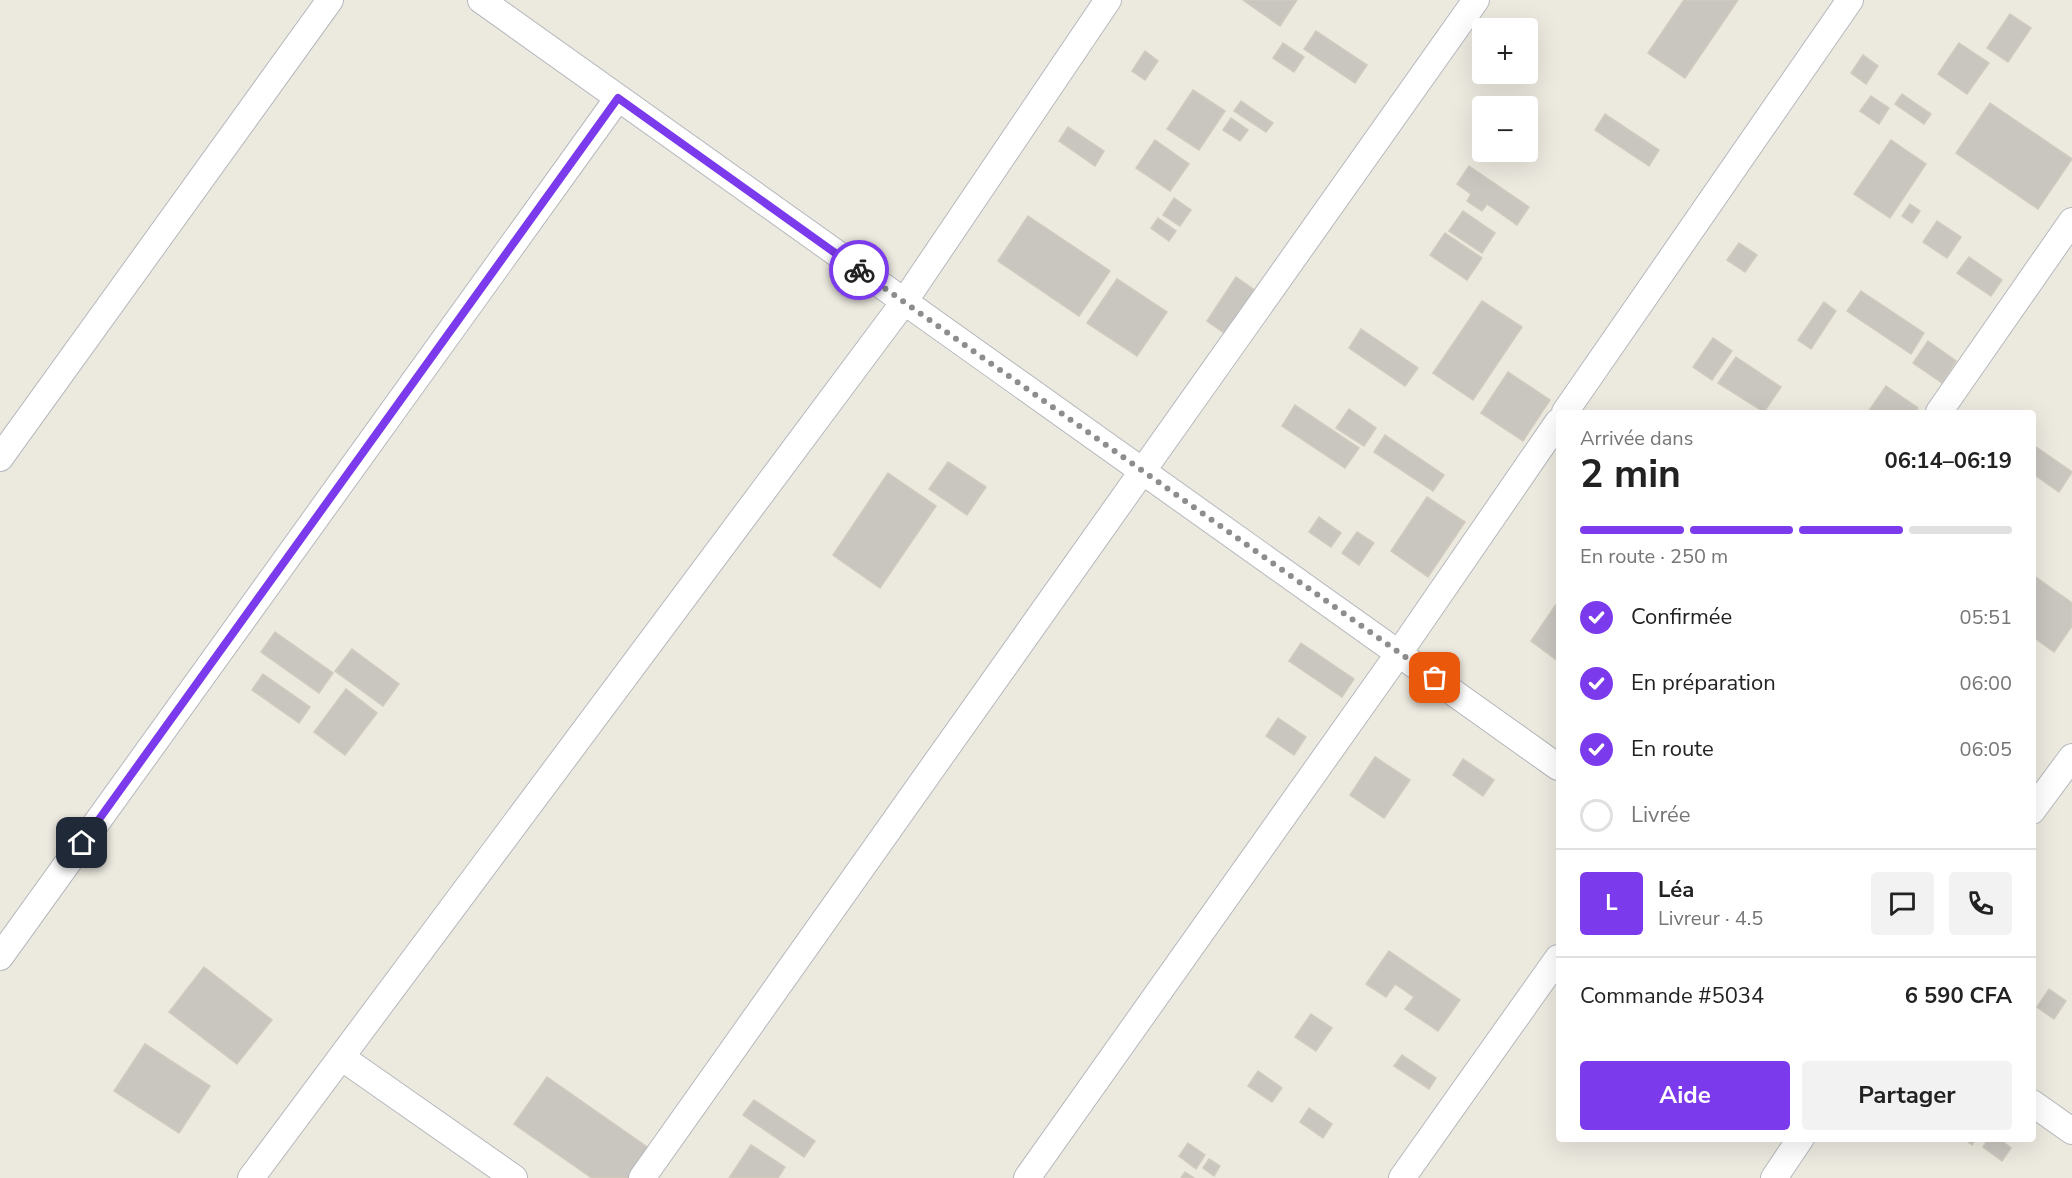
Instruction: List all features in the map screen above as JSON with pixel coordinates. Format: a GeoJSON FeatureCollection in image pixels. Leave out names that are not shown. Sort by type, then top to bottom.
{"type":"FeatureCollection","features":[{"type":"Feature","properties":{"kind":"street"},"geometry":{"type":"LineString","coordinates":[[0,458],[330,0]]}},
{"type":"Feature","properties":{"kind":"street"},"geometry":{"type":"LineString","coordinates":[[481,0],[1556,766]]}},
{"type":"Feature","properties":{"kind":"street"},"geometry":{"type":"LineString","coordinates":[[251,1178],[904,302],[1108,0]]}},
{"type":"Feature","properties":{"kind":"street"},"geometry":{"type":"LineString","coordinates":[[642,1178],[1476,0]]}},
{"type":"Feature","properties":{"kind":"street"},"geometry":{"type":"LineString","coordinates":[[1566,410],[1850,0]]}},
{"type":"Feature","properties":{"kind":"street"},"geometry":{"type":"LineString","coordinates":[[0,957],[618,98]]}},
{"type":"Feature","properties":{"kind":"street"},"geometry":{"type":"LineString","coordinates":[[1940,410],[2072,221]]}},
{"type":"Feature","properties":{"kind":"street"},"geometry":{"type":"LineString","coordinates":[[1027,1178],[1399,653],[1556,425]]}},
{"type":"Feature","properties":{"kind":"street"},"geometry":{"type":"LineString","coordinates":[[2036,806],[2072,757]]}},
{"type":"Feature","properties":{"kind":"street"},"geometry":{"type":"LineString","coordinates":[[1402,1178],[1556,960]]}},
{"type":"Feature","properties":{"kind":"street"},"geometry":{"type":"LineString","coordinates":[[341,1057],[514,1178]]}},
{"type":"Feature","properties":{"kind":"street"},"geometry":{"type":"LineString","coordinates":[[2036,1106],[2072,1131]]}},
{"type":"Feature","properties":{"kind":"street"},"geometry":{"type":"LineString","coordinates":[[1774,1178],[1798,1142]]}},
{"type":"Feature","properties":{"kind":"building"},"geometry":{"type":"Polygon","coordinates":[[[1243,0],[1297,0],[1280,26],[1243,0]]]}},
{"type":"Feature","properties":{"kind":"building"},"geometry":{"type":"Polygon","coordinates":[[[1684,0],[1738,0],[1685,78],[1648,53],[1684,0]]]}},
{"type":"Feature","properties":{"kind":"building"},"geometry":{"type":"Polygon","coordinates":[[[2010,14],[2031,28],[2008,62],[1987,48],[2010,14]]]}},
{"type":"Feature","properties":{"kind":"building"},"geometry":{"type":"Polygon","coordinates":[[[1316,31],[1367,65],[1355,83],[1304,49],[1316,31]]]}},
{"type":"Feature","properties":{"kind":"building"},"geometry":{"type":"Polygon","coordinates":[[[1283,43],[1304,57],[1294,72],[1273,58],[1283,43]]]}},
{"type":"Feature","properties":{"kind":"building"},"geometry":{"type":"Polygon","coordinates":[[[1959,43],[1989,63],[1967,94],[1938,74],[1959,43]]]}},
{"type":"Feature","properties":{"kind":"building"},"geometry":{"type":"Polygon","coordinates":[[[1145,51],[1158,61],[1145,80],[1132,71],[1145,51]]]}},
{"type":"Feature","properties":{"kind":"building"},"geometry":{"type":"Polygon","coordinates":[[[1863,55],[1878,66],[1866,84],[1851,73],[1863,55]]]}},
{"type":"Feature","properties":{"kind":"building"},"geometry":{"type":"Polygon","coordinates":[[[1193,90],[1225,111],[1199,150],[1167,129],[1193,90]]]}},
{"type":"Feature","properties":{"kind":"building"},"geometry":{"type":"Polygon","coordinates":[[[1902,94],[1931,114],[1924,124],[1895,104],[1902,94]]]}},
{"type":"Feature","properties":{"kind":"building"},"geometry":{"type":"Polygon","coordinates":[[[1871,96],[1889,108],[1879,124],[1860,111],[1871,96]]]}},
{"type":"Feature","properties":{"kind":"building"},"geometry":{"type":"Polygon","coordinates":[[[1241,101],[1273,123],[1266,132],[1234,111],[1241,101]]]}},
{"type":"Feature","properties":{"kind":"building"},"geometry":{"type":"Polygon","coordinates":[[[1990,103],[2072,159],[2038,209],[1956,153],[1990,103]]]}},
{"type":"Feature","properties":{"kind":"building"},"geometry":{"type":"Polygon","coordinates":[[[1605,114],[1659,150],[1649,166],[1595,130],[1605,114]]]}},
{"type":"Feature","properties":{"kind":"building"},"geometry":{"type":"Polygon","coordinates":[[[1231,118],[1248,130],[1240,141],[1223,130],[1231,118]]]}},
{"type":"Feature","properties":{"kind":"building"},"geometry":{"type":"Polygon","coordinates":[[[1068,127],[1104,151],[1095,166],[1059,141],[1068,127]]]}},
{"type":"Feature","properties":{"kind":"building"},"geometry":{"type":"Polygon","coordinates":[[[1155,140],[1189,164],[1170,191],[1136,168],[1155,140]]]}},
{"type":"Feature","properties":{"kind":"building"},"geometry":{"type":"Polygon","coordinates":[[[1891,140],[1926,164],[1890,218],[1854,194],[1891,140]]]}},
{"type":"Feature","properties":{"kind":"building"},"geometry":{"type":"Polygon","coordinates":[[[1469,166],[1529,207],[1517,225],[1487,204],[1482,211],[1467,201],[1471,194],[1457,184],[1469,166]]]}},
{"type":"Feature","properties":{"kind":"building"},"geometry":{"type":"Polygon","coordinates":[[[1174,198],[1191,210],[1180,226],[1163,215],[1174,198]]]}},
{"type":"Feature","properties":{"kind":"building"},"geometry":{"type":"Polygon","coordinates":[[[1910,204],[1920,211],[1912,223],[1902,216],[1910,204]]]}},
{"type":"Feature","properties":{"kind":"building"},"geometry":{"type":"Polygon","coordinates":[[[1463,211],[1495,233],[1482,253],[1449,231],[1463,211]]]}},
{"type":"Feature","properties":{"kind":"building"},"geometry":{"type":"Polygon","coordinates":[[[1028,216],[1110,271],[1079,316],[998,261],[1028,216]]]}},
{"type":"Feature","properties":{"kind":"building"},"geometry":{"type":"Polygon","coordinates":[[[1158,218],[1176,231],[1169,241],[1151,228],[1158,218]]]}},
{"type":"Feature","properties":{"kind":"building"},"geometry":{"type":"Polygon","coordinates":[[[1937,221],[1961,237],[1947,258],[1923,242],[1937,221]]]}},
{"type":"Feature","properties":{"kind":"building"},"geometry":{"type":"Polygon","coordinates":[[[1445,233],[1482,258],[1467,280],[1430,255],[1445,233]]]}},
{"type":"Feature","properties":{"kind":"building"},"geometry":{"type":"Polygon","coordinates":[[[1739,243],[1757,255],[1745,272],[1727,260],[1739,243]]]}},
{"type":"Feature","properties":{"kind":"building"},"geometry":{"type":"Polygon","coordinates":[[[1969,257],[2002,280],[1991,296],[1957,273],[1969,257]]]}},
{"type":"Feature","properties":{"kind":"building"},"geometry":{"type":"Polygon","coordinates":[[[1236,277],[1256,291],[1227,335],[1207,321],[1236,277]]]}},
{"type":"Feature","properties":{"kind":"building"},"geometry":{"type":"Polygon","coordinates":[[[1117,279],[1167,312],[1137,356],[1087,323],[1117,279]]]}},
{"type":"Feature","properties":{"kind":"building"},"geometry":{"type":"Polygon","coordinates":[[[1861,291],[1924,333],[1911,354],[1847,311],[1861,291]]]}},
{"type":"Feature","properties":{"kind":"building"},"geometry":{"type":"Polygon","coordinates":[[[1482,301],[1522,327],[1473,400],[1433,373],[1482,301]]]}},
{"type":"Feature","properties":{"kind":"building"},"geometry":{"type":"Polygon","coordinates":[[[1824,302],[1836,311],[1811,349],[1798,340],[1824,302]]]}},
{"type":"Feature","properties":{"kind":"building"},"geometry":{"type":"Polygon","coordinates":[[[1361,329],[1418,368],[1405,386],[1349,348],[1361,329]]]}},
{"type":"Feature","properties":{"kind":"building"},"geometry":{"type":"Polygon","coordinates":[[[1713,338],[1732,351],[1712,380],[1693,367],[1713,338]]]}},
{"type":"Feature","properties":{"kind":"building"},"geometry":{"type":"Polygon","coordinates":[[[1928,341],[1956,361],[1942,383],[1913,363],[1928,341]]]}},
{"type":"Feature","properties":{"kind":"building"},"geometry":{"type":"Polygon","coordinates":[[[1736,357],[1781,387],[1765,410],[1761,410],[1718,383],[1736,357]]]}},
{"type":"Feature","properties":{"kind":"building"},"geometry":{"type":"Polygon","coordinates":[[[1508,372],[1550,400],[1523,441],[1481,413],[1508,372]]]}},
{"type":"Feature","properties":{"kind":"building"},"geometry":{"type":"Polygon","coordinates":[[[1886,386],[1918,408],[1916,410],[1869,410],[1886,386]]]}},
{"type":"Feature","properties":{"kind":"building"},"geometry":{"type":"Polygon","coordinates":[[[1295,405],[1359,448],[1345,468],[1282,426],[1295,405]]]}},
{"type":"Feature","properties":{"kind":"building"},"geometry":{"type":"Polygon","coordinates":[[[1349,409],[1376,428],[1364,446],[1336,428],[1349,409]]]}},
{"type":"Feature","properties":{"kind":"building"},"geometry":{"type":"Polygon","coordinates":[[[1385,435],[1444,475],[1433,491],[1374,452],[1385,435]]]}},
{"type":"Feature","properties":{"kind":"building"},"geometry":{"type":"Polygon","coordinates":[[[2036,447],[2072,472],[2059,492],[2036,476],[2036,447]]]}},
{"type":"Feature","properties":{"kind":"building"},"geometry":{"type":"Polygon","coordinates":[[[948,462],[986,487],[967,515],[929,489],[948,462]]]}},
{"type":"Feature","properties":{"kind":"building"},"geometry":{"type":"Polygon","coordinates":[[[888,473],[936,506],[880,588],[833,555],[888,473]]]}},
{"type":"Feature","properties":{"kind":"building"},"geometry":{"type":"Polygon","coordinates":[[[1427,497],[1465,522],[1428,577],[1391,551],[1427,497]]]}},
{"type":"Feature","properties":{"kind":"building"},"geometry":{"type":"Polygon","coordinates":[[[1319,517],[1341,533],[1331,547],[1309,532],[1319,517]]]}},
{"type":"Feature","properties":{"kind":"building"},"geometry":{"type":"Polygon","coordinates":[[[1357,532],[1374,543],[1359,565],[1342,553],[1357,532]]]}},
{"type":"Feature","properties":{"kind":"building"},"geometry":{"type":"Polygon","coordinates":[[[2036,577],[2072,603],[2072,626],[2054,652],[2036,639],[2036,577]]]}},
{"type":"Feature","properties":{"kind":"building"},"geometry":{"type":"Polygon","coordinates":[[[1556,604],[1556,660],[1531,641],[1556,604]]]}},
{"type":"Feature","properties":{"kind":"building"},"geometry":{"type":"Polygon","coordinates":[[[275,632],[333,673],[319,693],[261,652],[275,632]]]}},
{"type":"Feature","properties":{"kind":"building"},"geometry":{"type":"Polygon","coordinates":[[[1301,643],[1354,679],[1342,697],[1289,661],[1301,643]]]}},
{"type":"Feature","properties":{"kind":"building"},"geometry":{"type":"Polygon","coordinates":[[[352,649],[399,684],[383,706],[335,671],[352,649]]]}},
{"type":"Feature","properties":{"kind":"building"},"geometry":{"type":"Polygon","coordinates":[[[263,674],[310,707],[299,723],[252,690],[263,674]]]}},
{"type":"Feature","properties":{"kind":"building"},"geometry":{"type":"Polygon","coordinates":[[[346,689],[377,713],[345,755],[314,732],[346,689]]]}},
{"type":"Feature","properties":{"kind":"building"},"geometry":{"type":"Polygon","coordinates":[[[1278,718],[1306,737],[1294,755],[1266,736],[1278,718]]]}},
{"type":"Feature","properties":{"kind":"building"},"geometry":{"type":"Polygon","coordinates":[[[1375,757],[1410,780],[1384,818],[1350,795],[1375,757]]]}},
{"type":"Feature","properties":{"kind":"building"},"geometry":{"type":"Polygon","coordinates":[[[1463,759],[1494,780],[1483,796],[1453,775],[1463,759]]]}},
{"type":"Feature","properties":{"kind":"building"},"geometry":{"type":"Polygon","coordinates":[[[1389,951],[1460,1000],[1438,1031],[1405,1009],[1414,997],[1395,984],[1386,997],[1366,984],[1389,951]]]}},
{"type":"Feature","properties":{"kind":"building"},"geometry":{"type":"Polygon","coordinates":[[[204,967],[272,1020],[237,1064],[169,1012],[204,967]]]}},
{"type":"Feature","properties":{"kind":"building"},"geometry":{"type":"Polygon","coordinates":[[[2049,989],[2066,1001],[2054,1019],[2037,1007],[2049,989]]]}},
{"type":"Feature","properties":{"kind":"building"},"geometry":{"type":"Polygon","coordinates":[[[1311,1014],[1332,1028],[1316,1051],[1295,1037],[1311,1014]]]}},
{"type":"Feature","properties":{"kind":"building"},"geometry":{"type":"Polygon","coordinates":[[[145,1044],[210,1086],[179,1133],[114,1091],[145,1044]]]}},
{"type":"Feature","properties":{"kind":"building"},"geometry":{"type":"Polygon","coordinates":[[[1402,1055],[1436,1078],[1429,1089],[1394,1066],[1402,1055]]]}},
{"type":"Feature","properties":{"kind":"building"},"geometry":{"type":"Polygon","coordinates":[[[1258,1071],[1282,1088],[1272,1102],[1248,1086],[1258,1071]]]}},
{"type":"Feature","properties":{"kind":"building"},"geometry":{"type":"Polygon","coordinates":[[[547,1077],[650,1149],[629,1178],[592,1178],[514,1124],[547,1077]]]}},
{"type":"Feature","properties":{"kind":"building"},"geometry":{"type":"Polygon","coordinates":[[[754,1100],[815,1141],[804,1157],[743,1115],[754,1100]]]}},
{"type":"Feature","properties":{"kind":"building"},"geometry":{"type":"Polygon","coordinates":[[[1309,1108],[1332,1124],[1323,1138],[1300,1122],[1309,1108]]]}},
{"type":"Feature","properties":{"kind":"building"},"geometry":{"type":"Polygon","coordinates":[[[1986,1142],[2003,1142],[2011,1148],[2002,1161],[1983,1147],[1986,1142]]]}},
{"type":"Feature","properties":{"kind":"building"},"geometry":{"type":"Polygon","coordinates":[[[1188,1143],[1205,1155],[1196,1169],[1179,1156],[1188,1143]]]}},
{"type":"Feature","properties":{"kind":"building"},"geometry":{"type":"Polygon","coordinates":[[[751,1145],[785,1167],[778,1178],[729,1178],[751,1145]]]}},
{"type":"Feature","properties":{"kind":"building"},"geometry":{"type":"Polygon","coordinates":[[[1209,1159],[1220,1166],[1214,1176],[1203,1168],[1209,1159]]]}},
{"type":"Feature","properties":{"kind":"building"},"geometry":{"type":"Polygon","coordinates":[[[1185,1172],[1194,1178],[1181,1178],[1185,1172]]]}},
{"type":"Feature","properties":{"kind":"way so far"},"geometry":{"type":"LineString","coordinates":[[859,270],[1435,678]]}},
{"type":"Feature","properties":{"kind":"route"},"geometry":{"type":"LineString","coordinates":[[82,843],[618,98],[859,270]]}}]}
